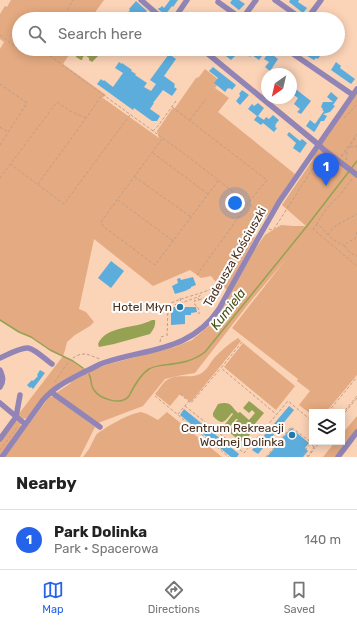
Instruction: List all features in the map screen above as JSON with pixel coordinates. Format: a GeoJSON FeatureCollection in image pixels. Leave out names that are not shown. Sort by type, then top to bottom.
{"type":"FeatureCollection","features":[{"type":"Feature","properties":{"kind":"street"},"geometry":{"type":"LineString","coordinates":[[141,0],[155,12]]}},
{"type":"Feature","properties":{"kind":"street"},"geometry":{"type":"LineString","coordinates":[[179,12],[187,0]]}},
{"type":"Feature","properties":{"kind":"street"},"geometry":{"type":"LineString","coordinates":[[247,12],[256,0]]}},
{"type":"Feature","properties":{"kind":"street"},"geometry":{"type":"LineString","coordinates":[[275,0],[292,12]]}},
{"type":"Feature","properties":{"kind":"street"},"geometry":{"type":"LineString","coordinates":[[312,12],[321,0]]}},
{"type":"Feature","properties":{"kind":"street"},"geometry":{"type":"LineString","coordinates":[[218,2],[232,12]]}},
{"type":"Feature","properties":{"kind":"street"},"geometry":{"type":"LineString","coordinates":[[210,56],[356,174]]}},
{"type":"Feature","properties":{"kind":"street"},"geometry":{"type":"LineString","coordinates":[[296,56],[353,95]]}},
{"type":"Feature","properties":{"kind":"street","name":"Tadeusza Kościuszki"},"geometry":{"type":"LineString","coordinates":[[2,457],[41,403],[51,392],[60,386],[103,363],[172,345],[188,338],[212,319],[267,228],[287,191],[321,147],[357,89]]}},
{"type":"Feature","properties":{"kind":"street"},"geometry":{"type":"LineString","coordinates":[[0,358],[28,348],[52,364]]}},
{"type":"Feature","properties":{"kind":"street"},"geometry":{"type":"LineString","coordinates":[[0,370],[3,382],[0,387]]}},
{"type":"Feature","properties":{"kind":"street"},"geometry":{"type":"LineString","coordinates":[[51,392],[100,427]]}},
{"type":"Feature","properties":{"kind":"street"},"geometry":{"type":"LineString","coordinates":[[0,439],[16,417],[20,395]]}},
{"type":"Feature","properties":{"kind":"street"},"geometry":{"type":"LineString","coordinates":[[0,403],[26,424]]}},
{"type":"Feature","properties":{"kind":"street"},"geometry":{"type":"LineString","coordinates":[[338,457],[357,432]]}},
{"type":"Feature","properties":{"kind":"path"},"geometry":{"type":"LineString","coordinates":[[66,12],[73,0]]}},
{"type":"Feature","properties":{"kind":"path"},"geometry":{"type":"LineString","coordinates":[[0,35],[12,43]]}},
{"type":"Feature","properties":{"kind":"path"},"geometry":{"type":"LineString","coordinates":[[50,56],[163,138],[264,216],[267,214]]}},
{"type":"Feature","properties":{"kind":"path"},"geometry":{"type":"LineString","coordinates":[[0,84],[27,103],[0,144]]}},
{"type":"Feature","properties":{"kind":"path"},"geometry":{"type":"LineString","coordinates":[[38,184],[102,94]]}},
{"type":"Feature","properties":{"kind":"path"},"geometry":{"type":"LineString","coordinates":[[190,120],[206,98]]}},
{"type":"Feature","properties":{"kind":"path"},"geometry":{"type":"LineString","coordinates":[[153,131],[176,101]]}},
{"type":"Feature","properties":{"kind":"path"},"geometry":{"type":"LineString","coordinates":[[0,178],[57,102],[70,111],[86,118]]}},
{"type":"Feature","properties":{"kind":"path"},"geometry":{"type":"LineString","coordinates":[[342,119],[357,104]]}},
{"type":"Feature","properties":{"kind":"path"},"geometry":{"type":"LineString","coordinates":[[172,107],[267,180],[248,203],[197,275]]}},
{"type":"Feature","properties":{"kind":"path"},"geometry":{"type":"LineString","coordinates":[[10,164],[64,204],[130,115]]}},
{"type":"Feature","properties":{"kind":"path"},"geometry":{"type":"LineString","coordinates":[[0,127],[8,132]]}},
{"type":"Feature","properties":{"kind":"path"},"geometry":{"type":"LineString","coordinates":[[339,160],[350,147],[357,134]]}},
{"type":"Feature","properties":{"kind":"path"},"geometry":{"type":"LineString","coordinates":[[339,160],[357,136]]}},
{"type":"Feature","properties":{"kind":"path"},"geometry":{"type":"LineString","coordinates":[[163,138],[103,219],[101,222],[103,226],[155,265],[218,180]]}},
{"type":"Feature","properties":{"kind":"path"},"geometry":{"type":"LineString","coordinates":[[350,147],[357,146]]}},
{"type":"Feature","properties":{"kind":"path"},"geometry":{"type":"LineString","coordinates":[[228,285],[227,268],[256,225],[272,230],[274,229],[320,157],[321,147]]}},
{"type":"Feature","properties":{"kind":"path"},"geometry":{"type":"LineString","coordinates":[[347,151],[347,166]]}},
{"type":"Feature","properties":{"kind":"path"},"geometry":{"type":"LineString","coordinates":[[153,152],[208,194]]}},
{"type":"Feature","properties":{"kind":"path"},"geometry":{"type":"LineString","coordinates":[[356,174],[340,195],[327,208],[313,229],[357,266]]}},
{"type":"Feature","properties":{"kind":"path"},"geometry":{"type":"LineString","coordinates":[[135,176],[191,217]]}},
{"type":"Feature","properties":{"kind":"path"},"geometry":{"type":"LineString","coordinates":[[117,200],[173,241]]}},
{"type":"Feature","properties":{"kind":"path"},"geometry":{"type":"LineString","coordinates":[[328,235],[337,224],[357,214]]}},
{"type":"Feature","properties":{"kind":"path"},"geometry":{"type":"LineString","coordinates":[[317,223],[328,235],[345,246],[352,254],[357,256]]}},
{"type":"Feature","properties":{"kind":"path"},"geometry":{"type":"LineString","coordinates":[[345,246],[348,242],[354,239],[357,232]]}},
{"type":"Feature","properties":{"kind":"path"},"geometry":{"type":"LineString","coordinates":[[167,336],[168,305],[180,299],[200,294],[216,287],[228,278]]}},
{"type":"Feature","properties":{"kind":"path"},"geometry":{"type":"LineString","coordinates":[[167,308],[198,297],[200,294]]}},
{"type":"Feature","properties":{"kind":"path"},"geometry":{"type":"LineString","coordinates":[[199,314],[198,307],[195,305],[194,301],[205,297]]}},
{"type":"Feature","properties":{"kind":"path"},"geometry":{"type":"LineString","coordinates":[[180,299],[181,306]]}},
{"type":"Feature","properties":{"kind":"path"},"geometry":{"type":"LineString","coordinates":[[160,345],[161,337],[164,336]]}},
{"type":"Feature","properties":{"kind":"path"},"geometry":{"type":"LineString","coordinates":[[180,394],[192,403],[242,342]]}},
{"type":"Feature","properties":{"kind":"path"},"geometry":{"type":"LineString","coordinates":[[54,384],[67,364],[78,355],[86,354],[102,360]]}},
{"type":"Feature","properties":{"kind":"path"},"geometry":{"type":"LineString","coordinates":[[221,368],[276,415]]}},
{"type":"Feature","properties":{"kind":"path"},"geometry":{"type":"LineString","coordinates":[[330,409],[357,377]]}},
{"type":"Feature","properties":{"kind":"path"},"geometry":{"type":"LineString","coordinates":[[155,396],[229,457]]}},
{"type":"Feature","properties":{"kind":"path"},"geometry":{"type":"LineString","coordinates":[[345,411],[357,397]]}},
{"type":"Feature","properties":{"kind":"path"},"geometry":{"type":"LineString","coordinates":[[178,415],[189,401]]}},
{"type":"Feature","properties":{"kind":"path"},"geometry":{"type":"LineString","coordinates":[[185,406],[244,453],[288,401],[309,418]]}},
{"type":"Feature","properties":{"kind":"path"},"geometry":{"type":"LineString","coordinates":[[266,457],[291,427],[309,440]]}},
{"type":"Feature","properties":{"kind":"path"},"geometry":{"type":"LineString","coordinates":[[310,444],[315,447],[308,456],[304,453],[310,444]]}},
{"type":"Feature","properties":{"kind":"path"},"geometry":{"type":"LineString","coordinates":[[308,457],[315,447]]}},
{"type":"Feature","properties":{"kind":"shaded area"},"geometry":{"type":"Polygon","coordinates":[[[11,0],[104,0],[96,12],[12,12],[12,56],[68,56],[63,64],[106,95],[101,99],[103,98],[159,138],[157,131],[196,78],[199,77],[205,69],[220,81],[215,88],[229,98],[218,112],[295,174],[252,236],[255,237],[227,290],[211,276],[201,278],[190,270],[153,286],[94,239],[79,309],[86,312],[94,322],[67,342],[63,356],[50,350],[31,337],[18,332],[0,320],[0,49],[4,42],[0,39],[0,14],[5,6],[7,7],[11,0]]]}},
{"type":"Feature","properties":{"kind":"shaded area"},"geometry":{"type":"Polygon","coordinates":[[[76,56],[84,56],[82,60],[76,56]]]}},
{"type":"Feature","properties":{"kind":"shaded area"},"geometry":{"type":"Polygon","coordinates":[[[86,56],[98,56],[92,62],[86,56]]]}},
{"type":"Feature","properties":{"kind":"shaded area"},"geometry":{"type":"Polygon","coordinates":[[[357,93],[357,375],[329,409],[309,409],[309,413],[299,405],[310,391],[297,381],[298,379],[232,328],[286,259],[250,302],[195,373],[165,379],[143,406],[98,423],[56,393],[71,383],[70,382],[98,368],[175,347],[192,340],[209,326],[221,311],[255,249],[265,235],[281,225],[306,226],[282,205],[312,161],[315,154],[357,93]]]}},
{"type":"Feature","properties":{"kind":"shaded area"},"geometry":{"type":"Polygon","coordinates":[[[155,320],[155,324],[150,334],[99,347],[98,344],[102,338],[114,330],[138,325],[155,320]]]}},
{"type":"Feature","properties":{"kind":"shaded area"},"geometry":{"type":"Polygon","coordinates":[[[238,338],[241,341],[191,402],[180,394],[170,406],[155,394],[167,380],[171,378],[179,376],[192,376],[203,372],[219,353],[238,338]]]}},
{"type":"Feature","properties":{"kind":"shaded area"},"geometry":{"type":"Polygon","coordinates":[[[243,343],[295,386],[276,410],[224,367],[243,343]]]}},
{"type":"Feature","properties":{"kind":"shaded area"},"geometry":{"type":"Polygon","coordinates":[[[63,356],[85,369],[60,382],[27,418],[23,419],[18,415],[63,356]]]}},
{"type":"Feature","properties":{"kind":"shaded area"},"geometry":{"type":"Polygon","coordinates":[[[50,396],[54,397],[95,427],[80,457],[5,457],[43,405],[50,396]]]}},
{"type":"Feature","properties":{"kind":"shaded area"},"geometry":{"type":"Polygon","coordinates":[[[249,401],[264,413],[254,425],[248,438],[240,441],[229,432],[238,419],[236,419],[227,430],[223,427],[233,414],[232,413],[225,421],[221,422],[213,416],[213,413],[218,404],[226,403],[249,420],[255,413],[252,410],[249,413],[243,408],[249,401]]]}},
{"type":"Feature","properties":{"kind":"shaded area"},"geometry":{"type":"Polygon","coordinates":[[[141,412],[158,420],[167,412],[222,457],[83,457],[98,433],[124,418],[141,412]]]}},
{"type":"Feature","properties":{"kind":"shaded area"},"geometry":{"type":"Polygon","coordinates":[[[357,416],[357,429],[345,445],[345,430],[357,416]]]}},
{"type":"Feature","properties":{"kind":"shaded area"},"geometry":{"type":"Polygon","coordinates":[[[17,421],[20,423],[21,427],[0,456],[0,442],[17,421]]]}},
{"type":"Feature","properties":{"kind":"shaded area"},"geometry":{"type":"Polygon","coordinates":[[[333,445],[345,445],[336,457],[323,457],[333,445]]]}},
{"type":"Feature","properties":{"kind":"building"},"geometry":{"type":"Polygon","coordinates":[[[170,0],[178,0],[167,12],[162,12],[158,9],[162,6],[164,8],[170,0]]]}},
{"type":"Feature","properties":{"kind":"building"},"geometry":{"type":"Polygon","coordinates":[[[232,0],[239,0],[245,4],[239,10],[230,3],[232,0]]]}},
{"type":"Feature","properties":{"kind":"building"},"geometry":{"type":"Polygon","coordinates":[[[290,0],[299,0],[298,2],[307,8],[304,12],[302,12],[289,2],[290,0]]]}},
{"type":"Feature","properties":{"kind":"building"},"geometry":{"type":"Polygon","coordinates":[[[136,1],[147,11],[128,12],[129,9],[136,1]]]}},
{"type":"Feature","properties":{"kind":"building"},"geometry":{"type":"Polygon","coordinates":[[[168,56],[172,56],[176,59],[164,76],[175,84],[174,87],[177,89],[172,96],[163,90],[150,109],[160,116],[157,121],[152,121],[134,108],[133,110],[97,84],[101,79],[113,87],[123,73],[115,68],[119,62],[132,70],[131,71],[136,74],[135,75],[147,83],[144,87],[151,91],[156,84],[150,80],[168,56]]]}},
{"type":"Feature","properties":{"kind":"building"},"geometry":{"type":"Polygon","coordinates":[[[226,56],[235,56],[231,60],[226,56]]]}},
{"type":"Feature","properties":{"kind":"building"},"geometry":{"type":"Polygon","coordinates":[[[253,56],[262,56],[259,60],[253,56]]]}},
{"type":"Feature","properties":{"kind":"building"},"geometry":{"type":"Polygon","coordinates":[[[266,56],[274,56],[278,59],[272,68],[265,67],[269,62],[264,59],[266,56]]]}},
{"type":"Feature","properties":{"kind":"building"},"geometry":{"type":"Polygon","coordinates":[[[307,56],[320,56],[318,59],[316,58],[314,60],[307,56]]]}},
{"type":"Feature","properties":{"kind":"building"},"geometry":{"type":"Polygon","coordinates":[[[336,62],[341,66],[340,68],[355,79],[351,84],[331,70],[336,62]]]}},
{"type":"Feature","properties":{"kind":"building"},"geometry":{"type":"Polygon","coordinates":[[[213,67],[236,85],[232,90],[228,88],[225,92],[214,83],[218,78],[209,71],[213,67]]]}},
{"type":"Feature","properties":{"kind":"building"},"geometry":{"type":"Polygon","coordinates":[[[242,90],[249,95],[240,105],[236,101],[242,90]]]}},
{"type":"Feature","properties":{"kind":"building"},"geometry":{"type":"Polygon","coordinates":[[[297,90],[311,101],[301,114],[297,112],[300,109],[294,104],[297,104],[297,90]]]}},
{"type":"Feature","properties":{"kind":"building"},"geometry":{"type":"Polygon","coordinates":[[[331,92],[338,98],[333,105],[335,106],[330,112],[323,114],[327,116],[324,121],[321,121],[314,132],[306,126],[310,120],[315,124],[324,111],[321,107],[323,102],[333,102],[327,97],[331,92]]]}},
{"type":"Feature","properties":{"kind":"building"},"geometry":{"type":"Polygon","coordinates":[[[258,103],[264,108],[258,116],[264,120],[266,117],[269,119],[273,115],[279,120],[275,125],[277,128],[274,132],[263,123],[261,125],[254,120],[257,116],[248,109],[252,104],[254,106],[258,103]]]}},
{"type":"Feature","properties":{"kind":"building"},"geometry":{"type":"Polygon","coordinates":[[[289,132],[300,141],[302,139],[307,143],[300,153],[293,148],[296,143],[287,135],[289,132]]]}},
{"type":"Feature","properties":{"kind":"building"},"geometry":{"type":"Polygon","coordinates":[[[111,261],[124,271],[111,288],[98,278],[111,261]]]}},
{"type":"Feature","properties":{"kind":"building"},"geometry":{"type":"Polygon","coordinates":[[[193,277],[196,285],[175,294],[172,286],[178,283],[177,279],[180,278],[181,280],[193,277]]]}},
{"type":"Feature","properties":{"kind":"building"},"geometry":{"type":"Polygon","coordinates":[[[173,307],[196,307],[197,312],[191,313],[191,315],[185,315],[185,324],[171,325],[171,309],[173,307]]]}},
{"type":"Feature","properties":{"kind":"building"},"geometry":{"type":"Polygon","coordinates":[[[40,370],[45,373],[33,389],[31,387],[30,388],[27,385],[38,376],[37,375],[40,370]]]}},
{"type":"Feature","properties":{"kind":"building"},"geometry":{"type":"Polygon","coordinates":[[[289,406],[294,410],[258,454],[252,450],[289,406]]]}},
{"type":"Feature","properties":{"kind":"building"},"geometry":{"type":"Polygon","coordinates":[[[184,409],[239,454],[237,457],[231,457],[180,415],[184,409]]]}},
{"type":"Feature","properties":{"kind":"building","name":"Centrum Rekreacji Wodnej Dolinka"},"geometry":{"type":"Polygon","coordinates":[[[291,428],[309,443],[305,448],[308,451],[303,457],[267,457],[291,428]]]}},
{"type":"Feature","properties":{"kind":"waterway","name":"Kumiela"},"geometry":{"type":"LineString","coordinates":[[89,374],[91,384],[97,393],[111,400],[121,401],[129,396],[140,378],[149,369],[156,366],[186,362],[205,352],[307,226],[357,161]]}},
{"type":"Feature","properties":{"kind":"waterway","name":"Kumiela"},"geometry":{"type":"LineString","coordinates":[[0,320],[83,368]]}},
{"type":"Feature","properties":{"kind":"place","name":"Park Dolinka"},"geometry":{"type":"Point","coordinates":[326,186]}},
{"type":"Feature","properties":{"kind":"place","name":"Hotel Młyn"},"geometry":{"type":"Point","coordinates":[180,307]}},
{"type":"Feature","properties":{"kind":"place","name":"Centrum Rekreacji Wodnej Dolinka"},"geometry":{"type":"Point","coordinates":[292,435]}}]}
